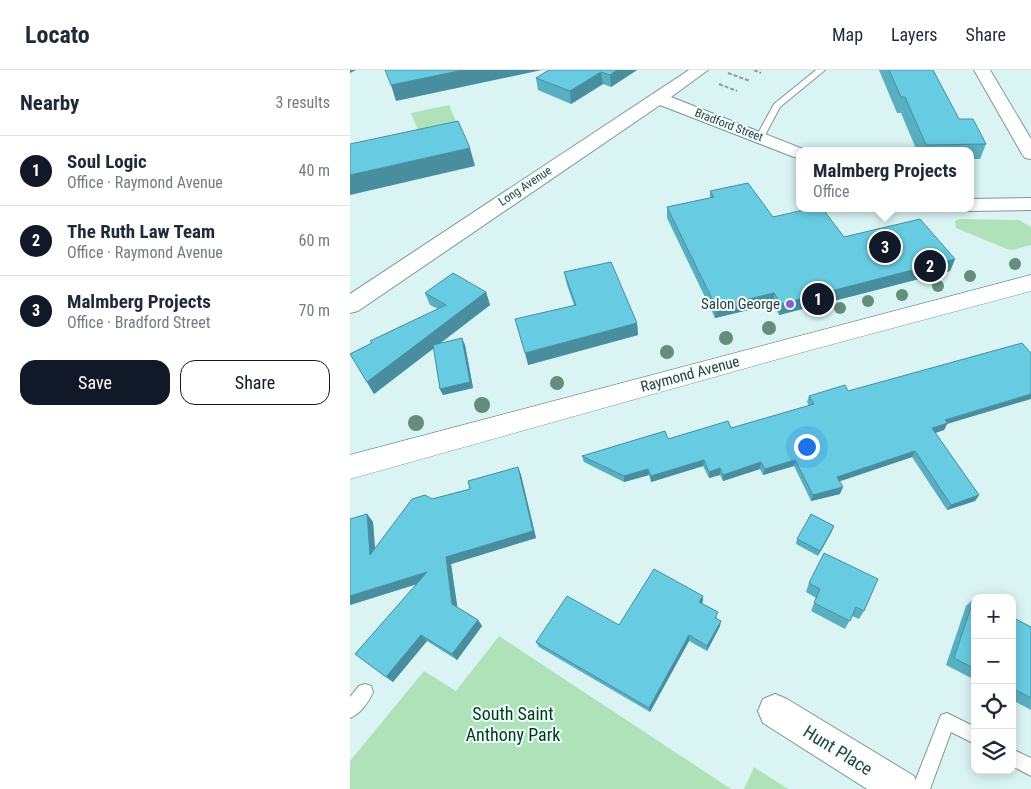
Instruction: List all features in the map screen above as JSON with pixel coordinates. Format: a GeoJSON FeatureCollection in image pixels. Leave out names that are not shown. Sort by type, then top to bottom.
{"type":"FeatureCollection","features":[{"type":"Feature","properties":{"kind":"street"},"geometry":{"type":"LineString","coordinates":[[982,70],[1031,154]]}},
{"type":"Feature","properties":{"kind":"street","name":"Long Avenue"},"geometry":{"type":"LineString","coordinates":[[350,305],[658,98],[707,76]]}},
{"type":"Feature","properties":{"kind":"street","name":"Bradford Street"},"geometry":{"type":"LineString","coordinates":[[658,98],[796,151]]}},
{"type":"Feature","properties":{"kind":"street"},"geometry":{"type":"LineString","coordinates":[[974,205],[1031,204]]}},
{"type":"Feature","properties":{"kind":"street","name":"Raymond Avenue"},"geometry":{"type":"LineString","coordinates":[[350,467],[1031,283]]}},
{"type":"Feature","properties":{"kind":"street","name":"Hunt Place"},"geometry":{"type":"LineString","coordinates":[[775,711],[901,789]]}},
{"type":"Feature","properties":{"kind":"lane"},"geometry":{"type":"LineString","coordinates":[[760,137],[776,106],[821,70]]}},
{"type":"Feature","properties":{"kind":"lane"},"geometry":{"type":"LineString","coordinates":[[350,710],[365,692]]}},
{"type":"Feature","properties":{"kind":"lane"},"geometry":{"type":"LineString","coordinates":[[921,789],[947,721],[971,734]]}},
{"type":"Feature","properties":{"kind":"lane"},"geometry":{"type":"LineString","coordinates":[[1016,759],[1031,767]]}},
{"type":"Feature","properties":{"kind":"path"},"geometry":{"type":"LineString","coordinates":[[754,70],[762,72]]}},
{"type":"Feature","properties":{"kind":"path"},"geometry":{"type":"LineString","coordinates":[[728,73],[750,81]]}},
{"type":"Feature","properties":{"kind":"path"},"geometry":{"type":"LineString","coordinates":[[707,76],[737,91]]}},
{"type":"Feature","properties":{"kind":"green space"},"geometry":{"type":"Polygon","coordinates":[[[449,105],[457,124],[419,133],[411,113],[449,105]]]}},
{"type":"Feature","properties":{"kind":"green space"},"geometry":{"type":"Polygon","coordinates":[[[959,219],[1019,220],[1031,227],[1031,245],[1012,250],[1007,249],[956,228],[955,221],[959,219]]]}},
{"type":"Feature","properties":{"kind":"green space","name":"South Saint Anthony Park"},"geometry":{"type":"Polygon","coordinates":[[[499,636],[731,789],[350,789],[350,761],[424,671],[456,691],[499,636]]]}},
{"type":"Feature","properties":{"kind":"green space"},"geometry":{"type":"Polygon","coordinates":[[[754,767],[788,789],[744,789],[754,767]]]}},
{"type":"Feature","properties":{"kind":"building"},"geometry":{"type":"Polygon","coordinates":[[[385,70],[463,70],[391,85],[385,70]]]}},
{"type":"Feature","properties":{"kind":"building"},"geometry":{"type":"Polygon","coordinates":[[[549,70],[617,70],[610,75],[601,72],[570,91],[536,78],[549,70]]]}},
{"type":"Feature","properties":{"kind":"building"},"geometry":{"type":"Polygon","coordinates":[[[889,70],[933,70],[959,119],[973,119],[986,144],[926,145],[905,97],[901,97],[889,70]]]}},
{"type":"Feature","properties":{"kind":"building"},"geometry":{"type":"Polygon","coordinates":[[[458,121],[470,148],[350,175],[350,144],[458,121]]]}},
{"type":"Feature","properties":{"kind":"building"},"geometry":{"type":"Polygon","coordinates":[[[748,183],[773,217],[796,212],[825,212],[844,237],[920,219],[955,259],[781,304],[774,293],[716,307],[667,207],[714,197],[710,191],[748,183]]]}},
{"type":"Feature","properties":{"kind":"building"},"geometry":{"type":"Polygon","coordinates":[[[611,262],[637,323],[525,353],[515,319],[576,305],[564,272],[611,262]]]}},
{"type":"Feature","properties":{"kind":"building"},"geometry":{"type":"Polygon","coordinates":[[[453,273],[486,292],[367,382],[350,354],[372,343],[370,341],[446,305],[425,293],[453,273]]]}},
{"type":"Feature","properties":{"kind":"building"},"geometry":{"type":"Polygon","coordinates":[[[462,338],[470,382],[440,389],[433,345],[462,338]]]}},
{"type":"Feature","properties":{"kind":"building"},"geometry":{"type":"Polygon","coordinates":[[[1022,343],[1031,353],[1031,394],[945,420],[948,423],[932,428],[979,495],[951,505],[915,451],[837,477],[843,487],[813,495],[795,460],[765,469],[761,462],[723,475],[720,468],[709,472],[704,460],[651,476],[648,469],[624,476],[582,456],[665,431],[668,439],[728,421],[731,428],[814,404],[809,396],[845,385],[848,391],[1022,343]]]}},
{"type":"Feature","properties":{"kind":"building"},"geometry":{"type":"Polygon","coordinates":[[[518,467],[533,531],[446,557],[452,604],[478,620],[452,654],[421,635],[386,677],[355,654],[427,572],[350,596],[350,519],[367,514],[370,555],[412,499],[425,495],[432,499],[470,489],[468,481],[518,467]]]}},
{"type":"Feature","properties":{"kind":"building"},"geometry":{"type":"Polygon","coordinates":[[[811,514],[834,526],[820,551],[797,539],[811,514]]]}},
{"type":"Feature","properties":{"kind":"building"},"geometry":{"type":"Polygon","coordinates":[[[824,553],[878,579],[864,611],[856,607],[850,621],[814,603],[820,589],[809,583],[824,553]]]}},
{"type":"Feature","properties":{"kind":"building"},"geometry":{"type":"Polygon","coordinates":[[[654,569],[703,596],[699,602],[718,612],[715,618],[721,621],[707,646],[689,635],[649,708],[536,642],[567,596],[619,625],[654,569]]]}},
{"type":"Feature","properties":{"kind":"building"},"geometry":{"type":"Polygon","coordinates":[[[971,607],[971,667],[954,658],[971,607]]]}},
{"type":"Feature","properties":{"kind":"building"},"geometry":{"type":"Polygon","coordinates":[[[1016,619],[1031,627],[1031,698],[1016,690],[1016,619]]]}},
{"type":"Feature","properties":{"kind":"place","name":"Malmberg Projects"},"geometry":{"type":"Point","coordinates":[885,247]}},
{"type":"Feature","properties":{"kind":"place","name":"The Ruth Law Team"},"geometry":{"type":"Point","coordinates":[930,266]}},
{"type":"Feature","properties":{"kind":"place","name":"Soul Logic"},"geometry":{"type":"Point","coordinates":[818,299]}},
{"type":"Feature","properties":{"kind":"place","name":"Salon George"},"geometry":{"type":"Point","coordinates":[790,304]}}]}
